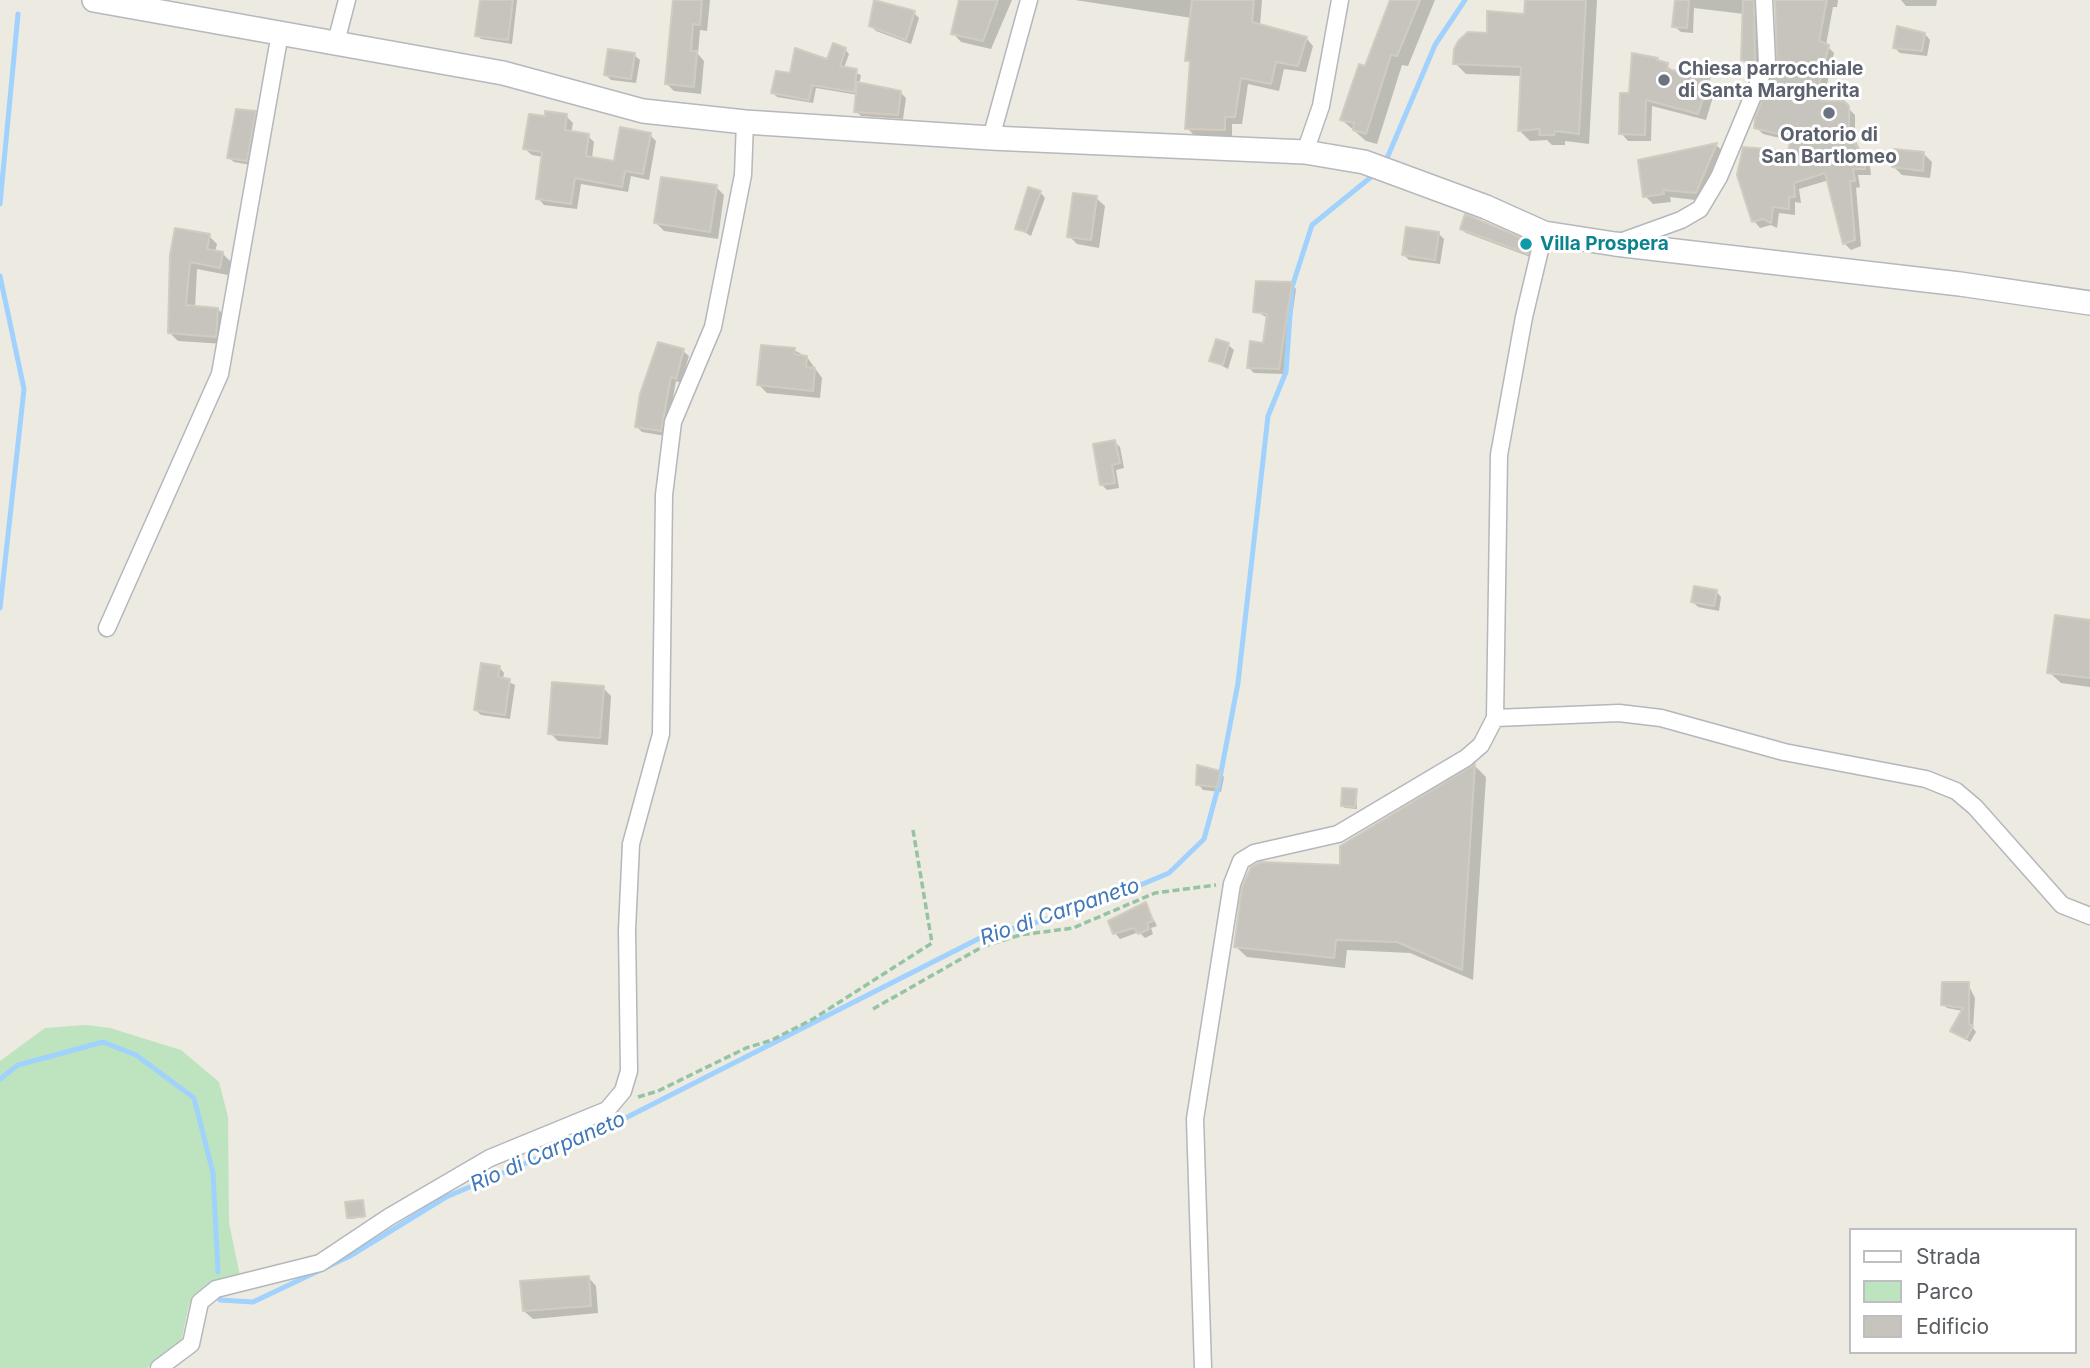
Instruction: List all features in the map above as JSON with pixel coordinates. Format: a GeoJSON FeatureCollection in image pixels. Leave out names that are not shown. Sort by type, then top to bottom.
{"type":"FeatureCollection","features":[{"type":"Feature","properties":{"kind":"main road"},"geometry":{"type":"LineString","coordinates":[[94,0],[503,73],[643,111],[745,122],[991,138],[1305,152],[1364,162],[1486,207],[1544,233],[1615,244],[1960,284],[2090,303]]}},
{"type":"Feature","properties":{"kind":"street"},"geometry":{"type":"LineString","coordinates":[[336,42],[347,0]]}},
{"type":"Feature","properties":{"kind":"street"},"geometry":{"type":"LineString","coordinates":[[991,138],[1022,17],[1029,0]]}},
{"type":"Feature","properties":{"kind":"street"},"geometry":{"type":"LineString","coordinates":[[1305,152],[1321,106],[1340,0]]}},
{"type":"Feature","properties":{"kind":"street"},"geometry":{"type":"LineString","coordinates":[[1615,244],[1681,220],[1700,209],[1718,177],[1767,62],[1764,0]]}},
{"type":"Feature","properties":{"kind":"street"},"geometry":{"type":"LineString","coordinates":[[107,628],[220,374],[280,33]]}},
{"type":"Feature","properties":{"kind":"street"},"geometry":{"type":"LineString","coordinates":[[159,1368],[191,1344],[200,1302],[216,1289],[320,1262],[389,1217],[490,1158],[607,1110],[623,1091],[629,1071],[627,930],[631,844],[661,734],[664,495],[673,422],[713,327],[743,175],[745,122]]}},
{"type":"Feature","properties":{"kind":"street"},"geometry":{"type":"LineString","coordinates":[[1203,1368],[1195,1119],[1232,884],[1241,861],[1255,853],[1338,834],[1466,758],[1481,745],[1495,718],[1499,455],[1524,317],[1544,233]]}},
{"type":"Feature","properties":{"kind":"street"},"geometry":{"type":"LineString","coordinates":[[1495,718],[1619,713],[1661,718],[1784,752],[1926,779],[1956,791],[1975,807],[2062,905],[2090,916]]}},
{"type":"Feature","properties":{"kind":"path"},"geometry":{"type":"LineString","coordinates":[[623,1091],[635,1098],[658,1091],[746,1048],[772,1040],[813,1018],[932,943],[913,830]]}},
{"type":"Feature","properties":{"kind":"path"},"geometry":{"type":"LineString","coordinates":[[873,1009],[982,947],[1020,935],[1073,928],[1155,893],[1232,884]]}},
{"type":"Feature","properties":{"kind":"green space"},"geometry":{"type":"Polygon","coordinates":[[[86,1025],[110,1028],[181,1050],[219,1082],[228,1117],[229,1223],[240,1276],[208,1284],[195,1294],[189,1305],[181,1342],[147,1368],[0,1368],[0,1061],[45,1028],[86,1025]]]}},
{"type":"Feature","properties":{"kind":"building"},"geometry":{"type":"Polygon","coordinates":[[[480,0],[513,0],[508,40],[475,36],[480,0]]]}},
{"type":"Feature","properties":{"kind":"building"},"geometry":{"type":"Polygon","coordinates":[[[673,0],[702,0],[700,25],[693,24],[691,51],[697,51],[694,87],[665,84],[673,0]]]}},
{"type":"Feature","properties":{"kind":"building"},"geometry":{"type":"Polygon","coordinates":[[[874,0],[915,11],[906,40],[869,26],[874,0]]]}},
{"type":"Feature","properties":{"kind":"building"},"geometry":{"type":"Polygon","coordinates":[[[959,0],[998,0],[983,41],[951,34],[959,0]]]}},
{"type":"Feature","properties":{"kind":"building"},"geometry":{"type":"Polygon","coordinates":[[[1192,0],[1254,0],[1252,22],[1307,37],[1298,66],[1276,62],[1271,84],[1241,78],[1235,117],[1225,117],[1225,130],[1185,129],[1190,61],[1185,61],[1192,0]]]}},
{"type":"Feature","properties":{"kind":"building"},"geometry":{"type":"Polygon","coordinates":[[[1390,0],[1420,0],[1397,56],[1391,55],[1366,134],[1353,130],[1354,123],[1340,120],[1359,64],[1365,66],[1390,0]]]}},
{"type":"Feature","properties":{"kind":"building"},"geometry":{"type":"Polygon","coordinates":[[[1525,0],[1586,0],[1579,134],[1555,131],[1554,135],[1539,135],[1540,129],[1518,131],[1521,67],[1453,64],[1454,49],[1459,40],[1468,32],[1487,33],[1487,11],[1524,14],[1525,0]]]}},
{"type":"Feature","properties":{"kind":"building"},"geometry":{"type":"Polygon","coordinates":[[[1675,0],[1689,0],[1687,28],[1672,27],[1675,0]]]}},
{"type":"Feature","properties":{"kind":"building"},"geometry":{"type":"Polygon","coordinates":[[[1743,0],[1754,0],[1755,64],[1741,60],[1743,0]]]}},
{"type":"Feature","properties":{"kind":"building"},"geometry":{"type":"Polygon","coordinates":[[[1775,0],[1827,0],[1819,41],[1829,45],[1817,93],[1822,94],[1821,101],[1844,101],[1849,106],[1849,131],[1859,151],[1863,150],[1865,169],[1853,169],[1855,181],[1850,181],[1855,240],[1843,244],[1825,173],[1794,183],[1795,197],[1789,197],[1789,209],[1773,207],[1771,223],[1763,219],[1752,222],[1737,175],[1743,147],[1788,151],[1791,137],[1754,128],[1755,118],[1777,62],[1775,0]]]}},
{"type":"Feature","properties":{"kind":"building"},"geometry":{"type":"Polygon","coordinates":[[[1897,26],[1925,33],[1922,51],[1893,48],[1897,26]]]}},
{"type":"Feature","properties":{"kind":"building"},"geometry":{"type":"Polygon","coordinates":[[[833,43],[846,48],[840,66],[857,69],[854,92],[812,85],[809,100],[771,93],[776,71],[790,73],[795,48],[827,59],[833,43]]]}},
{"type":"Feature","properties":{"kind":"building"},"geometry":{"type":"Polygon","coordinates":[[[608,49],[635,53],[631,79],[604,75],[608,49]]]}},
{"type":"Feature","properties":{"kind":"building","name":"Chiesa parrocchiale di Santa Margherita"},"geometry":{"type":"Polygon","coordinates":[[[1632,53],[1658,58],[1657,60],[1668,63],[1667,69],[1710,78],[1698,114],[1646,100],[1645,135],[1619,134],[1620,93],[1629,93],[1632,53]]]}},
{"type":"Feature","properties":{"kind":"building"},"geometry":{"type":"Polygon","coordinates":[[[857,82],[901,91],[898,115],[854,112],[857,82]]]}},
{"type":"Feature","properties":{"kind":"building"},"geometry":{"type":"Polygon","coordinates":[[[236,109],[256,111],[247,161],[227,158],[236,109]]]}},
{"type":"Feature","properties":{"kind":"building"},"geometry":{"type":"Polygon","coordinates":[[[545,111],[567,114],[565,130],[589,134],[586,156],[614,161],[620,127],[651,133],[643,174],[625,171],[622,187],[575,178],[571,204],[536,199],[542,152],[523,149],[529,114],[545,116],[545,111]]]}},
{"type":"Feature","properties":{"kind":"building"},"geometry":{"type":"Polygon","coordinates":[[[1717,143],[1696,193],[1663,190],[1664,194],[1643,197],[1638,160],[1717,143]]]}},
{"type":"Feature","properties":{"kind":"building"},"geometry":{"type":"Polygon","coordinates":[[[1894,149],[1924,152],[1923,171],[1892,167],[1894,149]]]}},
{"type":"Feature","properties":{"kind":"building"},"geometry":{"type":"Polygon","coordinates":[[[661,177],[717,185],[710,232],[654,223],[661,177]]]}},
{"type":"Feature","properties":{"kind":"building"},"geometry":{"type":"Polygon","coordinates":[[[1028,187],[1041,191],[1026,232],[1015,229],[1028,187]]]}},
{"type":"Feature","properties":{"kind":"building"},"geometry":{"type":"Polygon","coordinates":[[[1073,193],[1097,196],[1091,240],[1067,237],[1073,193]]]}},
{"type":"Feature","properties":{"kind":"building"},"geometry":{"type":"Polygon","coordinates":[[[1465,214],[1531,242],[1528,254],[1460,229],[1465,214]]]}},
{"type":"Feature","properties":{"kind":"building"},"geometry":{"type":"Polygon","coordinates":[[[1406,227],[1439,232],[1435,260],[1402,255],[1406,227]]]}},
{"type":"Feature","properties":{"kind":"building"},"geometry":{"type":"Polygon","coordinates":[[[175,228],[210,234],[207,249],[223,252],[220,268],[190,262],[186,305],[218,308],[216,337],[168,333],[170,255],[175,228]]]}},
{"type":"Feature","properties":{"kind":"building"},"geometry":{"type":"Polygon","coordinates":[[[1256,281],[1292,282],[1279,369],[1247,368],[1250,341],[1263,343],[1267,314],[1253,312],[1256,281]]]}},
{"type":"Feature","properties":{"kind":"building"},"geometry":{"type":"Polygon","coordinates":[[[1216,339],[1229,343],[1223,365],[1209,361],[1216,339]]]}},
{"type":"Feature","properties":{"kind":"building"},"geometry":{"type":"Polygon","coordinates":[[[658,342],[684,349],[676,379],[671,377],[661,431],[635,427],[640,394],[658,342]]]}},
{"type":"Feature","properties":{"kind":"building"},"geometry":{"type":"Polygon","coordinates":[[[761,345],[795,348],[794,354],[807,356],[806,367],[815,368],[813,391],[757,385],[761,345]]]}},
{"type":"Feature","properties":{"kind":"building"},"geometry":{"type":"Polygon","coordinates":[[[1115,440],[1120,463],[1112,465],[1115,483],[1100,485],[1093,444],[1115,440]]]}},
{"type":"Feature","properties":{"kind":"building"},"geometry":{"type":"Polygon","coordinates":[[[1694,586],[1717,590],[1714,606],[1691,602],[1694,586]]]}},
{"type":"Feature","properties":{"kind":"building"},"geometry":{"type":"Polygon","coordinates":[[[2055,615],[2090,620],[2090,678],[2047,673],[2055,615]]]}},
{"type":"Feature","properties":{"kind":"building"},"geometry":{"type":"Polygon","coordinates":[[[481,663],[500,666],[498,677],[510,679],[505,715],[474,710],[481,663]]]}},
{"type":"Feature","properties":{"kind":"building"},"geometry":{"type":"Polygon","coordinates":[[[552,682],[604,686],[600,738],[548,734],[552,682]]]}},
{"type":"Feature","properties":{"kind":"building"},"geometry":{"type":"Polygon","coordinates":[[[1475,764],[1462,970],[1397,942],[1336,940],[1334,958],[1234,947],[1242,887],[1251,867],[1261,862],[1340,865],[1340,846],[1475,764]]]}},
{"type":"Feature","properties":{"kind":"building"},"geometry":{"type":"Polygon","coordinates":[[[1197,765],[1220,771],[1217,787],[1196,785],[1197,765]]]}},
{"type":"Feature","properties":{"kind":"building"},"geometry":{"type":"Polygon","coordinates":[[[1342,788],[1357,789],[1355,807],[1341,806],[1342,788]]]}},
{"type":"Feature","properties":{"kind":"building"},"geometry":{"type":"Polygon","coordinates":[[[1146,902],[1153,921],[1147,923],[1149,929],[1138,934],[1134,928],[1113,934],[1108,921],[1146,902]]]}},
{"type":"Feature","properties":{"kind":"building"},"geometry":{"type":"Polygon","coordinates":[[[1942,982],[1969,982],[1969,1024],[1973,1026],[1966,1039],[1950,1031],[1963,1008],[1941,1005],[1942,982]]]}},
{"type":"Feature","properties":{"kind":"building"},"geometry":{"type":"Polygon","coordinates":[[[363,1200],[365,1216],[347,1218],[345,1202],[363,1200]]]}},
{"type":"Feature","properties":{"kind":"building"},"geometry":{"type":"Polygon","coordinates":[[[589,1276],[591,1306],[523,1311],[520,1281],[589,1276]]]}},
{"type":"Feature","properties":{"kind":"waterway","name":"Rio di Carpaneto"},"geometry":{"type":"LineString","coordinates":[[1385,163],[1435,45],[1465,0]]}},
{"type":"Feature","properties":{"kind":"waterway"},"geometry":{"type":"LineString","coordinates":[[0,204],[18,14]]}},
{"type":"Feature","properties":{"kind":"waterway","name":"Rio di Carpaneto"},"geometry":{"type":"LineString","coordinates":[[219,1292],[220,1300],[253,1302],[350,1256],[446,1197],[592,1135],[982,937],[1081,910],[1169,873],[1204,839],[1218,788],[1238,683],[1268,416],[1286,372],[1292,287],[1312,225],[1376,173]]}},
{"type":"Feature","properties":{"kind":"waterway"},"geometry":{"type":"LineString","coordinates":[[0,276],[24,389],[0,608]]}},
{"type":"Feature","properties":{"kind":"waterway","name":"Rio di Carpaneto"},"geometry":{"type":"LineString","coordinates":[[0,1079],[18,1065],[103,1042],[136,1055],[194,1098],[213,1173],[218,1272]]}},
{"type":"Feature","properties":{"kind":"place","name":"Chiesa parrocchiale di Santa Margherita"},"geometry":{"type":"Point","coordinates":[1664,80]}},
{"type":"Feature","properties":{"kind":"place","name":"Oratorio di San Bartlomeo"},"geometry":{"type":"Point","coordinates":[1829,113]}},
{"type":"Feature","properties":{"kind":"place","name":"Villa Prospera"},"geometry":{"type":"Point","coordinates":[1526,244]}}]}
